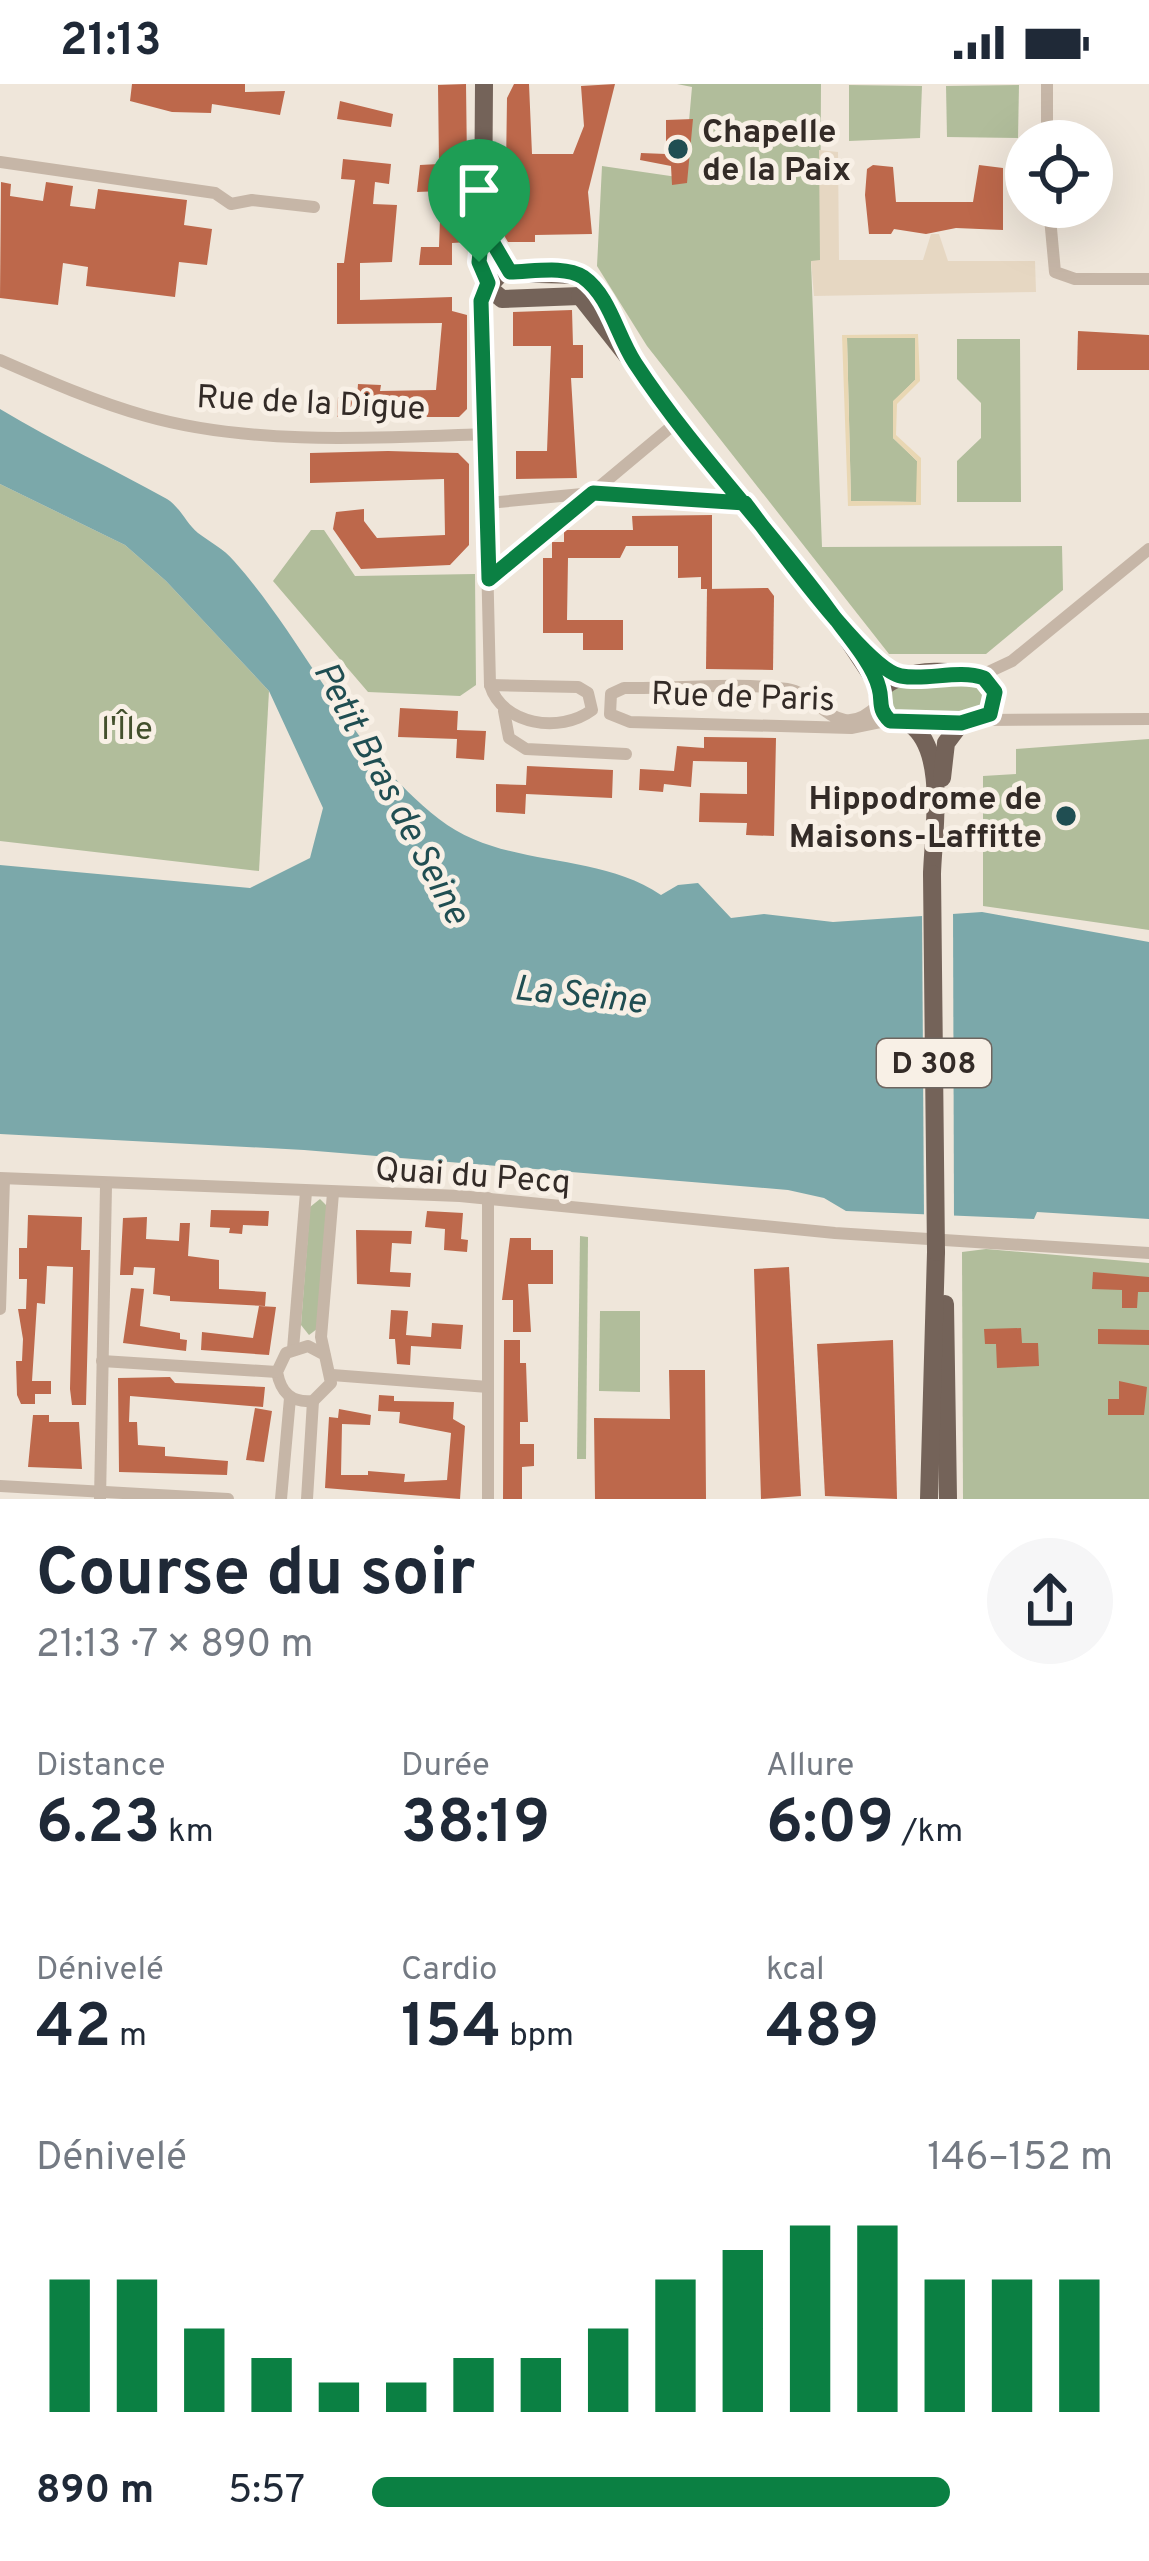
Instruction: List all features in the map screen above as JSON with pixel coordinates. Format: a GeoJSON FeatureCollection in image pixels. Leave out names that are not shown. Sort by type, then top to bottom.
{"type":"FeatureCollection","features":[{"type":"Feature","properties":{"kind":"main road"},"geometry":{"type":"LineString","coordinates":[[484,84],[479,262],[491,289]]}},
{"type":"Feature","properties":{"kind":"main road"},"geometry":{"type":"LineString","coordinates":[[486,123],[494,84]]}},
{"type":"Feature","properties":{"kind":"main road"},"geometry":{"type":"LineString","coordinates":[[483,226],[510,272]]}},
{"type":"Feature","properties":{"kind":"main road"},"geometry":{"type":"LineString","coordinates":[[491,289],[510,272],[580,274]]}},
{"type":"Feature","properties":{"kind":"main road"},"geometry":{"type":"LineString","coordinates":[[580,274],[585,285],[580,296]]}},
{"type":"Feature","properties":{"kind":"main road"},"geometry":{"type":"LineString","coordinates":[[580,274],[605,306],[633,361]]}},
{"type":"Feature","properties":{"kind":"main road"},"geometry":{"type":"LineString","coordinates":[[491,289],[580,296],[829,611],[883,705],[910,724],[983,720],[995,696],[980,676],[899,676],[829,611]]}},
{"type":"Feature","properties":{"kind":"main road"},"geometry":{"type":"LineString","coordinates":[[883,705],[899,676]]}},
{"type":"Feature","properties":{"kind":"main road","name":"D 308"},"geometry":{"type":"LineString","coordinates":[[937,874],[943,760],[950,734],[961,723]]}},
{"type":"Feature","properties":{"kind":"main road","name":"D 308"},"geometry":{"type":"LineString","coordinates":[[910,724],[921,733],[931,758],[937,874],[948,1499]]}},
{"type":"Feature","properties":{"kind":"main road","name":"D 308"},"geometry":{"type":"LineString","coordinates":[[932,1499],[932,1367],[940,1247]]}},
{"type":"Feature","properties":{"kind":"street"},"geometry":{"type":"LineString","coordinates":[[1047,84],[1047,120]]}},
{"type":"Feature","properties":{"kind":"street"},"geometry":{"type":"LineString","coordinates":[[0,162],[215,193],[231,204],[252,200],[314,206]]}},
{"type":"Feature","properties":{"kind":"street"},"geometry":{"type":"LineString","coordinates":[[1051,228],[1055,272],[1075,279],[1149,279]]}},
{"type":"Feature","properties":{"kind":"street"},"geometry":{"type":"LineString","coordinates":[[491,289],[484,315],[490,685],[504,711],[508,738],[526,749],[626,754]]}},
{"type":"Feature","properties":{"kind":"street","name":"Rue de la Digue"},"geometry":{"type":"LineString","coordinates":[[0,360],[150,417],[208,426],[316,435],[486,434]]}},
{"type":"Feature","properties":{"kind":"street"},"geometry":{"type":"LineString","coordinates":[[489,579],[678,421]]}},
{"type":"Feature","properties":{"kind":"street"},"geometry":{"type":"LineString","coordinates":[[488,503],[593,493],[745,503]]}},
{"type":"Feature","properties":{"kind":"street"},"geometry":{"type":"LineString","coordinates":[[980,676],[1012,662],[1149,549]]}},
{"type":"Feature","properties":{"kind":"street"},"geometry":{"type":"LineString","coordinates":[[1012,662],[995,696],[1017,718]]}},
{"type":"Feature","properties":{"kind":"street"},"geometry":{"type":"LineString","coordinates":[[490,685],[578,687],[592,703],[592,710],[574,721],[518,719],[504,711]]}},
{"type":"Feature","properties":{"kind":"street","name":"Rue de Paris"},"geometry":{"type":"LineString","coordinates":[[624,688],[793,690],[822,713],[845,718],[862,717],[883,705],[851,728],[630,722],[610,713],[609,703],[610,694],[624,688]]}},
{"type":"Feature","properties":{"kind":"street"},"geometry":{"type":"LineString","coordinates":[[983,720],[1149,718]]}},
{"type":"Feature","properties":{"kind":"street"},"geometry":{"type":"LineString","coordinates":[[0,1309],[2,1179]]}},
{"type":"Feature","properties":{"kind":"street","name":"Quai du Pecq"},"geometry":{"type":"LineString","coordinates":[[2,1179],[488,1198],[940,1247],[1149,1253]]}},
{"type":"Feature","properties":{"kind":"street"},"geometry":{"type":"LineString","coordinates":[[100,1495],[106,1186]]}},
{"type":"Feature","properties":{"kind":"street"},"geometry":{"type":"LineString","coordinates":[[277,1372],[293,1348],[306,1192]]}},
{"type":"Feature","properties":{"kind":"street"},"geometry":{"type":"LineString","coordinates":[[290,1398],[314,1401],[327,1391],[332,1375],[321,1337],[333,1192]]}},
{"type":"Feature","properties":{"kind":"street"},"geometry":{"type":"LineString","coordinates":[[488,1198],[488,1499]]}},
{"type":"Feature","properties":{"kind":"street"},"geometry":{"type":"LineString","coordinates":[[293,1348],[308,1346],[325,1355]]}},
{"type":"Feature","properties":{"kind":"street"},"geometry":{"type":"LineString","coordinates":[[102,1361],[277,1372]]}},
{"type":"Feature","properties":{"kind":"street"},"geometry":{"type":"LineString","coordinates":[[277,1372],[290,1398],[281,1499]]}},
{"type":"Feature","properties":{"kind":"street"},"geometry":{"type":"LineString","coordinates":[[332,1375],[488,1387]]}},
{"type":"Feature","properties":{"kind":"street"},"geometry":{"type":"LineString","coordinates":[[307,1499],[314,1401]]}},
{"type":"Feature","properties":{"kind":"street"},"geometry":{"type":"LineString","coordinates":[[0,1486],[228,1499]]}},
{"type":"Feature","properties":{"kind":"green space"},"geometry":{"type":"Polygon","coordinates":[[[677,84],[821,84],[820,261],[811,262],[822,547],[1062,546],[1063,590],[986,654],[889,654],[647,346],[597,266],[602,166],[684,178],[692,87],[677,84]]]}},
{"type":"Feature","properties":{"kind":"green space"},"geometry":{"type":"Polygon","coordinates":[[[849,85],[922,86],[920,138],[849,141],[849,85]]]}},
{"type":"Feature","properties":{"kind":"green space"},"geometry":{"type":"Polygon","coordinates":[[[1019,85],[1018,120],[1005,120],[1005,138],[947,137],[946,86],[1019,85]]]}},
{"type":"Feature","properties":{"kind":"green space"},"geometry":{"type":"Polygon","coordinates":[[[847,338],[915,338],[915,380],[893,402],[893,438],[917,461],[917,502],[851,501],[847,338]]]}},
{"type":"Feature","properties":{"kind":"green space"},"geometry":{"type":"Polygon","coordinates":[[[957,339],[1020,339],[1021,502],[957,502],[957,461],[981,438],[981,403],[957,379],[957,339]]]}},
{"type":"Feature","properties":{"kind":"green space","name":"l'Île"},"geometry":{"type":"Polygon","coordinates":[[[0,484],[125,545],[166,581],[269,691],[259,871],[0,841],[0,484]]]}},
{"type":"Feature","properties":{"kind":"green space"},"geometry":{"type":"Polygon","coordinates":[[[311,530],[324,530],[355,576],[475,574],[476,685],[460,696],[368,692],[273,581],[311,530]]]}},
{"type":"Feature","properties":{"kind":"green space"},"geometry":{"type":"Polygon","coordinates":[[[905,683],[973,683],[985,693],[986,704],[975,716],[894,712],[891,692],[905,683]]]}},
{"type":"Feature","properties":{"kind":"green space","name":"Hippodrome de Maisons-Laffitte"},"geometry":{"type":"Polygon","coordinates":[[[1149,739],[1149,930],[983,906],[983,776],[1016,774],[1016,749],[1149,739]]]}},
{"type":"Feature","properties":{"kind":"green space"},"geometry":{"type":"Polygon","coordinates":[[[320,1199],[327,1206],[317,1329],[309,1335],[301,1325],[310,1207],[320,1199]]]}},
{"type":"Feature","properties":{"kind":"green space"},"geometry":{"type":"Polygon","coordinates":[[[580,1236],[588,1237],[586,1459],[577,1459],[580,1236]]]}},
{"type":"Feature","properties":{"kind":"green space"},"geometry":{"type":"Polygon","coordinates":[[[986,1249],[1149,1263],[1149,1499],[963,1499],[962,1252],[986,1249]]]}},
{"type":"Feature","properties":{"kind":"green space"},"geometry":{"type":"Polygon","coordinates":[[[600,1311],[640,1311],[640,1392],[599,1391],[600,1311]]]}},
{"type":"Feature","properties":{"kind":"sand"},"geometry":{"type":"Polygon","coordinates":[[[918,334],[920,381],[897,404],[896,435],[921,458],[921,505],[848,506],[842,335],[918,334]],[[847,338],[851,501],[916,502],[917,461],[893,438],[893,401],[915,380],[915,338],[847,338]]]}},
{"type":"Feature","properties":{"kind":"shaded area"},"geometry":{"type":"Polygon","coordinates":[[[819,150],[838,152],[839,260],[923,260],[931,234],[939,234],[948,261],[1035,261],[1036,292],[814,296],[811,261],[820,260],[819,150]]]}},
{"type":"Feature","properties":{"kind":"water"},"geometry":{"type":"Polygon","coordinates":[[[0,409],[172,502],[260,593],[379,761],[439,819],[465,835],[521,854],[607,871],[661,895],[678,885],[698,883],[731,918],[764,914],[833,922],[982,912],[1149,942],[1149,1219],[1037,1212],[1034,1219],[846,1211],[824,1198],[788,1190],[304,1150],[0,1134],[0,865],[250,888],[310,858],[323,808],[269,691],[166,581],[125,545],[0,484],[0,409]]]}},
{"type":"Feature","properties":{"kind":"pier"},"geometry":{"type":"Polygon","coordinates":[[[953,907],[954,1219],[924,1217],[922,908],[953,907]]]}},
{"type":"Feature","properties":{"kind":"building"},"geometry":{"type":"Polygon","coordinates":[[[132,84],[245,84],[245,92],[285,91],[280,115],[212,104],[211,113],[172,112],[130,101],[132,84]]]}},
{"type":"Feature","properties":{"kind":"building"},"geometry":{"type":"Polygon","coordinates":[[[466,84],[468,242],[452,243],[452,265],[419,265],[421,247],[439,247],[441,191],[417,192],[420,165],[439,164],[438,85],[466,84]]]}},
{"type":"Feature","properties":{"kind":"building"},"geometry":{"type":"Polygon","coordinates":[[[514,84],[529,84],[532,154],[573,154],[584,126],[581,86],[615,84],[588,192],[592,234],[535,235],[535,242],[508,242],[505,237],[507,98],[514,84]]]}},
{"type":"Feature","properties":{"kind":"building"},"geometry":{"type":"Polygon","coordinates":[[[340,101],[393,114],[391,127],[337,119],[340,101]]]}},
{"type":"Feature","properties":{"kind":"building","name":"Chapelle de la Paix"},"geometry":{"type":"Polygon","coordinates":[[[693,119],[687,183],[672,185],[671,166],[640,160],[641,153],[666,154],[666,120],[693,119]]]}},
{"type":"Feature","properties":{"kind":"building"},"geometry":{"type":"Polygon","coordinates":[[[343,159],[391,164],[389,184],[375,182],[373,204],[397,205],[392,262],[360,263],[360,300],[452,297],[452,311],[467,315],[467,409],[459,417],[337,417],[338,397],[357,397],[358,384],[381,385],[380,391],[436,390],[442,323],[337,324],[337,263],[344,263],[355,180],[341,179],[343,159]]]}},
{"type":"Feature","properties":{"kind":"building"},"geometry":{"type":"Polygon","coordinates":[[[979,165],[1003,168],[1003,230],[956,228],[926,234],[894,229],[891,234],[869,234],[865,195],[867,169],[893,167],[896,202],[973,202],[979,165]]]}},
{"type":"Feature","properties":{"kind":"building"},"geometry":{"type":"Polygon","coordinates":[[[1,182],[11,184],[10,196],[43,201],[46,182],[73,186],[70,206],[95,209],[98,189],[187,200],[184,225],[212,229],[207,265],[179,262],[175,297],[86,286],[88,267],[63,263],[58,305],[0,298],[1,182]]]}},
{"type":"Feature","properties":{"kind":"building"},"geometry":{"type":"Polygon","coordinates":[[[572,310],[573,345],[583,345],[583,378],[571,378],[577,478],[516,479],[516,451],[547,451],[551,346],[513,346],[513,312],[572,310]]]}},
{"type":"Feature","properties":{"kind":"building"},"geometry":{"type":"Polygon","coordinates":[[[1078,331],[1149,335],[1149,370],[1077,370],[1078,331]]]}},
{"type":"Feature","properties":{"kind":"building"},"geometry":{"type":"Polygon","coordinates":[[[310,453],[458,453],[469,464],[469,545],[450,565],[361,569],[333,529],[336,512],[364,509],[364,521],[377,538],[445,535],[444,479],[310,483],[310,453]]]}},
{"type":"Feature","properties":{"kind":"building"},"geometry":{"type":"Polygon","coordinates":[[[712,515],[712,589],[701,589],[701,577],[678,578],[678,546],[626,546],[620,558],[568,558],[567,620],[623,620],[623,650],[583,650],[583,633],[543,633],[543,558],[552,558],[552,542],[564,542],[564,530],[633,530],[632,516],[712,515]]]}},
{"type":"Feature","properties":{"kind":"building"},"geometry":{"type":"Polygon","coordinates":[[[768,588],[774,596],[773,670],[706,669],[707,589],[768,588]]]}},
{"type":"Feature","properties":{"kind":"building"},"geometry":{"type":"Polygon","coordinates":[[[400,708],[458,711],[457,730],[486,731],[484,760],[456,758],[457,739],[398,737],[400,708]]]}},
{"type":"Feature","properties":{"kind":"building"},"geometry":{"type":"Polygon","coordinates":[[[704,737],[776,738],[774,836],[746,835],[747,823],[699,822],[700,793],[747,794],[747,762],[693,761],[691,787],[664,784],[663,792],[639,790],[640,769],[674,771],[677,746],[704,748],[704,737]]]}},
{"type":"Feature","properties":{"kind":"building"},"geometry":{"type":"Polygon","coordinates":[[[527,766],[613,770],[612,798],[526,794],[525,814],[496,812],[496,784],[526,785],[527,766]]]}},
{"type":"Feature","properties":{"kind":"building"},"geometry":{"type":"Polygon","coordinates":[[[211,1210],[269,1211],[268,1226],[243,1225],[242,1234],[229,1233],[230,1228],[210,1227],[211,1210]]]}},
{"type":"Feature","properties":{"kind":"building"},"geometry":{"type":"Polygon","coordinates":[[[427,1211],[463,1213],[461,1239],[468,1240],[467,1252],[444,1250],[445,1229],[425,1227],[427,1211]]]}},
{"type":"Feature","properties":{"kind":"building"},"geometry":{"type":"Polygon","coordinates":[[[28,1215],[82,1217],[81,1250],[90,1250],[86,1405],[72,1405],[70,1389],[73,1267],[47,1266],[45,1304],[37,1303],[32,1381],[51,1381],[51,1394],[35,1394],[35,1404],[21,1404],[17,1395],[16,1361],[22,1361],[23,1339],[18,1309],[26,1309],[27,1279],[19,1279],[19,1248],[27,1248],[28,1215]]]}},
{"type":"Feature","properties":{"kind":"building"},"geometry":{"type":"Polygon","coordinates":[[[147,1217],[146,1239],[179,1241],[180,1223],[190,1223],[188,1256],[219,1260],[219,1289],[266,1292],[265,1306],[170,1301],[170,1296],[153,1294],[155,1268],[134,1267],[133,1275],[120,1275],[123,1218],[147,1217]]]}},
{"type":"Feature","properties":{"kind":"building"},"geometry":{"type":"Polygon","coordinates":[[[356,1230],[412,1231],[411,1244],[392,1243],[390,1272],[411,1273],[410,1287],[357,1284],[356,1230]]]}},
{"type":"Feature","properties":{"kind":"building"},"geometry":{"type":"Polygon","coordinates":[[[510,1238],[531,1238],[531,1250],[553,1250],[553,1284],[528,1284],[531,1332],[513,1332],[513,1300],[502,1300],[510,1238]]]}},
{"type":"Feature","properties":{"kind":"building"},"geometry":{"type":"Polygon","coordinates":[[[789,1267],[801,1496],[761,1499],[754,1269],[789,1267]]]}},
{"type":"Feature","properties":{"kind":"building"},"geometry":{"type":"Polygon","coordinates":[[[1093,1272],[1149,1277],[1149,1292],[1138,1292],[1137,1308],[1122,1308],[1122,1290],[1092,1289],[1093,1272]]]}},
{"type":"Feature","properties":{"kind":"building"},"geometry":{"type":"Polygon","coordinates":[[[131,1288],[144,1289],[140,1326],[180,1333],[180,1339],[187,1340],[186,1351],[123,1343],[131,1288]]]}},
{"type":"Feature","properties":{"kind":"building"},"geometry":{"type":"Polygon","coordinates":[[[259,1306],[276,1307],[269,1355],[201,1350],[202,1332],[253,1338],[259,1306]]]}},
{"type":"Feature","properties":{"kind":"building"},"geometry":{"type":"Polygon","coordinates":[[[391,1310],[408,1311],[406,1335],[431,1337],[432,1323],[463,1325],[461,1349],[411,1346],[410,1365],[397,1364],[395,1339],[389,1339],[391,1310]]]}},
{"type":"Feature","properties":{"kind":"building"},"geometry":{"type":"Polygon","coordinates":[[[1021,1328],[1022,1343],[1038,1343],[1039,1366],[997,1368],[996,1344],[985,1344],[984,1329],[1021,1328]]]}},
{"type":"Feature","properties":{"kind":"building"},"geometry":{"type":"Polygon","coordinates":[[[1098,1329],[1149,1330],[1149,1345],[1098,1344],[1098,1329]]]}},
{"type":"Feature","properties":{"kind":"building"},"geometry":{"type":"Polygon","coordinates":[[[504,1340],[520,1340],[520,1363],[526,1363],[528,1422],[520,1422],[520,1444],[534,1444],[534,1466],[522,1467],[522,1499],[503,1499],[504,1340]]]}},
{"type":"Feature","properties":{"kind":"building"},"geometry":{"type":"Polygon","coordinates":[[[893,1340],[897,1499],[825,1496],[817,1344],[893,1340]]]}},
{"type":"Feature","properties":{"kind":"building"},"geometry":{"type":"Polygon","coordinates":[[[669,1370],[705,1370],[706,1499],[595,1499],[594,1418],[670,1419],[669,1370]]]}},
{"type":"Feature","properties":{"kind":"building"},"geometry":{"type":"Polygon","coordinates":[[[170,1377],[175,1383],[265,1387],[263,1407],[130,1396],[129,1422],[137,1422],[138,1445],[165,1447],[165,1456],[228,1461],[227,1475],[119,1472],[118,1378],[170,1377]]]}},
{"type":"Feature","properties":{"kind":"building"},"geometry":{"type":"Polygon","coordinates":[[[1119,1381],[1147,1387],[1144,1415],[1108,1415],[1108,1399],[1119,1399],[1119,1381]]]}},
{"type":"Feature","properties":{"kind":"building"},"geometry":{"type":"Polygon","coordinates":[[[379,1395],[394,1396],[394,1401],[454,1402],[453,1419],[465,1426],[460,1499],[325,1488],[329,1417],[338,1418],[339,1409],[371,1415],[370,1425],[342,1424],[341,1475],[368,1475],[368,1471],[405,1474],[404,1482],[447,1480],[451,1433],[399,1423],[400,1412],[378,1411],[379,1395]]]}},
{"type":"Feature","properties":{"kind":"building"},"geometry":{"type":"Polygon","coordinates":[[[255,1408],[272,1411],[264,1462],[246,1460],[255,1408]]]}},
{"type":"Feature","properties":{"kind":"building"},"geometry":{"type":"Polygon","coordinates":[[[33,1415],[49,1415],[49,1422],[79,1422],[82,1469],[28,1467],[33,1415]]]}},
{"type":"Feature","properties":{"kind":"place","name":"Chapelle de la Paix"},"geometry":{"type":"Point","coordinates":[678,149]}},
{"type":"Feature","properties":{"kind":"place","name":"Hippodrome de Maisons-Laffitte"},"geometry":{"type":"Point","coordinates":[1066,816]}},
{"type":"Feature","properties":{"kind":"route"},"geometry":{"type":"LineString","coordinates":[[479,262],[483,226],[510,272],[573,272],[590,283],[633,361],[678,421],[745,503],[772,540],[829,611],[878,686],[882,713],[890,721],[974,722],[993,711],[995,692],[984,678],[899,676],[877,660],[829,611],[745,503],[593,493],[489,579],[481,301],[488,283],[479,262]]}},
{"type":"Feature","properties":{"kind":"water label","name":"Petit Bras de Seine"},"geometry":{"type":"Point","coordinates":[393,792]}},
{"type":"Feature","properties":{"kind":"water label","name":"La Seine"},"geometry":{"type":"Point","coordinates":[580,993]}}]}
